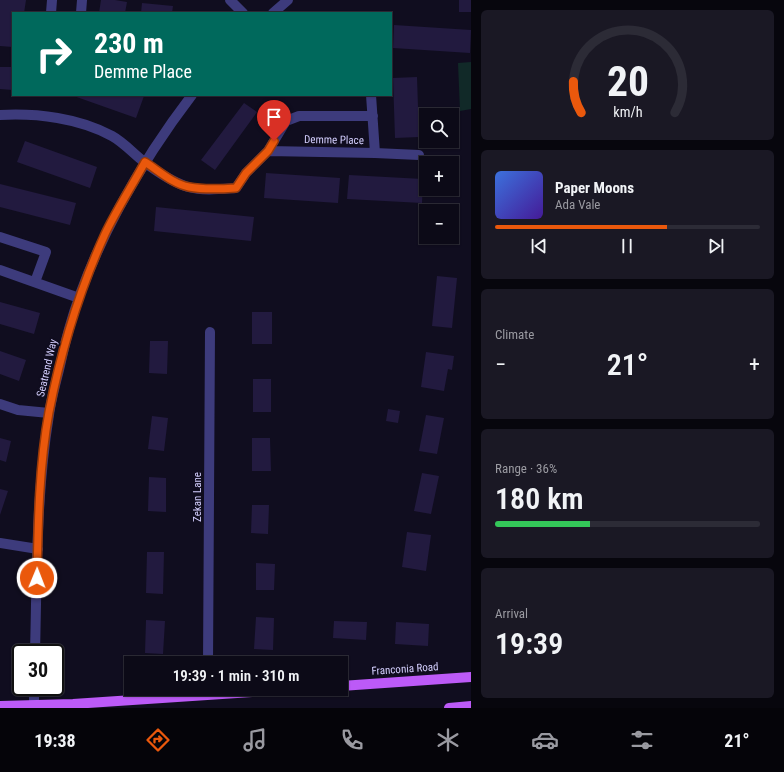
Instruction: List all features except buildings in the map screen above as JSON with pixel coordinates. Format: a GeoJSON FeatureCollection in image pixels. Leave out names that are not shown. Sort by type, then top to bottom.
{"type":"FeatureCollection","features":[{"type":"Feature","properties":{"kind":"main road","name":"Franconia Road"},"geometry":{"type":"LineString","coordinates":[[348,686],[471,677]]}},
{"type":"Feature","properties":{"kind":"main road"},"geometry":{"type":"LineString","coordinates":[[0,706],[34,707],[163,696]]}},
{"type":"Feature","properties":{"kind":"main road"},"geometry":{"type":"LineString","coordinates":[[449,708],[471,706]]}},
{"type":"Feature","properties":{"kind":"street"},"geometry":{"type":"LineString","coordinates":[[51,12],[52,0]]}},
{"type":"Feature","properties":{"kind":"street"},"geometry":{"type":"LineString","coordinates":[[81,12],[82,0]]}},
{"type":"Feature","properties":{"kind":"street"},"geometry":{"type":"LineString","coordinates":[[230,0],[242,12]]}},
{"type":"Feature","properties":{"kind":"street"},"geometry":{"type":"LineString","coordinates":[[274,12],[288,0]]}},
{"type":"Feature","properties":{"kind":"street","name":"Seatrend Way"},"geometry":{"type":"LineString","coordinates":[[35,644],[42,465],[49,413],[69,329],[79,298],[106,233],[145,162],[191,96]]}},
{"type":"Feature","properties":{"kind":"street","name":"Demme Place"},"geometry":{"type":"LineString","coordinates":[[372,96],[375,153]]}},
{"type":"Feature","properties":{"kind":"street"},"geometry":{"type":"LineString","coordinates":[[0,115],[14,114],[62,119],[86,125],[113,136],[145,162],[172,180],[188,187],[211,189],[236,188],[246,173],[268,151],[286,121],[299,116],[373,116]]}},
{"type":"Feature","properties":{"kind":"street","name":"Demme Place"},"geometry":{"type":"LineString","coordinates":[[268,151],[419,155]]}},
{"type":"Feature","properties":{"kind":"street"},"geometry":{"type":"LineString","coordinates":[[0,237],[46,252],[35,282]]}},
{"type":"Feature","properties":{"kind":"street"},"geometry":{"type":"LineString","coordinates":[[0,270],[79,298]]}},
{"type":"Feature","properties":{"kind":"street","name":"Zekan Lane"},"geometry":{"type":"LineString","coordinates":[[208,656],[210,332]]}},
{"type":"Feature","properties":{"kind":"street"},"geometry":{"type":"LineString","coordinates":[[0,404],[18,410],[49,413]]}},
{"type":"Feature","properties":{"kind":"street"},"geometry":{"type":"LineString","coordinates":[[0,543],[38,549]]}},
{"type":"Feature","properties":{"kind":"street"},"geometry":{"type":"LineString","coordinates":[[34,696],[34,707]]}},
{"type":"Feature","properties":{"kind":"green space"},"geometry":{"type":"Polygon","coordinates":[[[471,62],[471,109],[460,111],[458,63],[471,62]]]}},
{"type":"Feature","properties":{"kind":"route"},"geometry":{"type":"LineString","coordinates":[[37,578],[42,465],[49,413],[69,329],[79,298],[106,233],[145,162],[172,180],[188,187],[211,189],[236,188],[246,173],[268,151],[274,141]]}}]}
